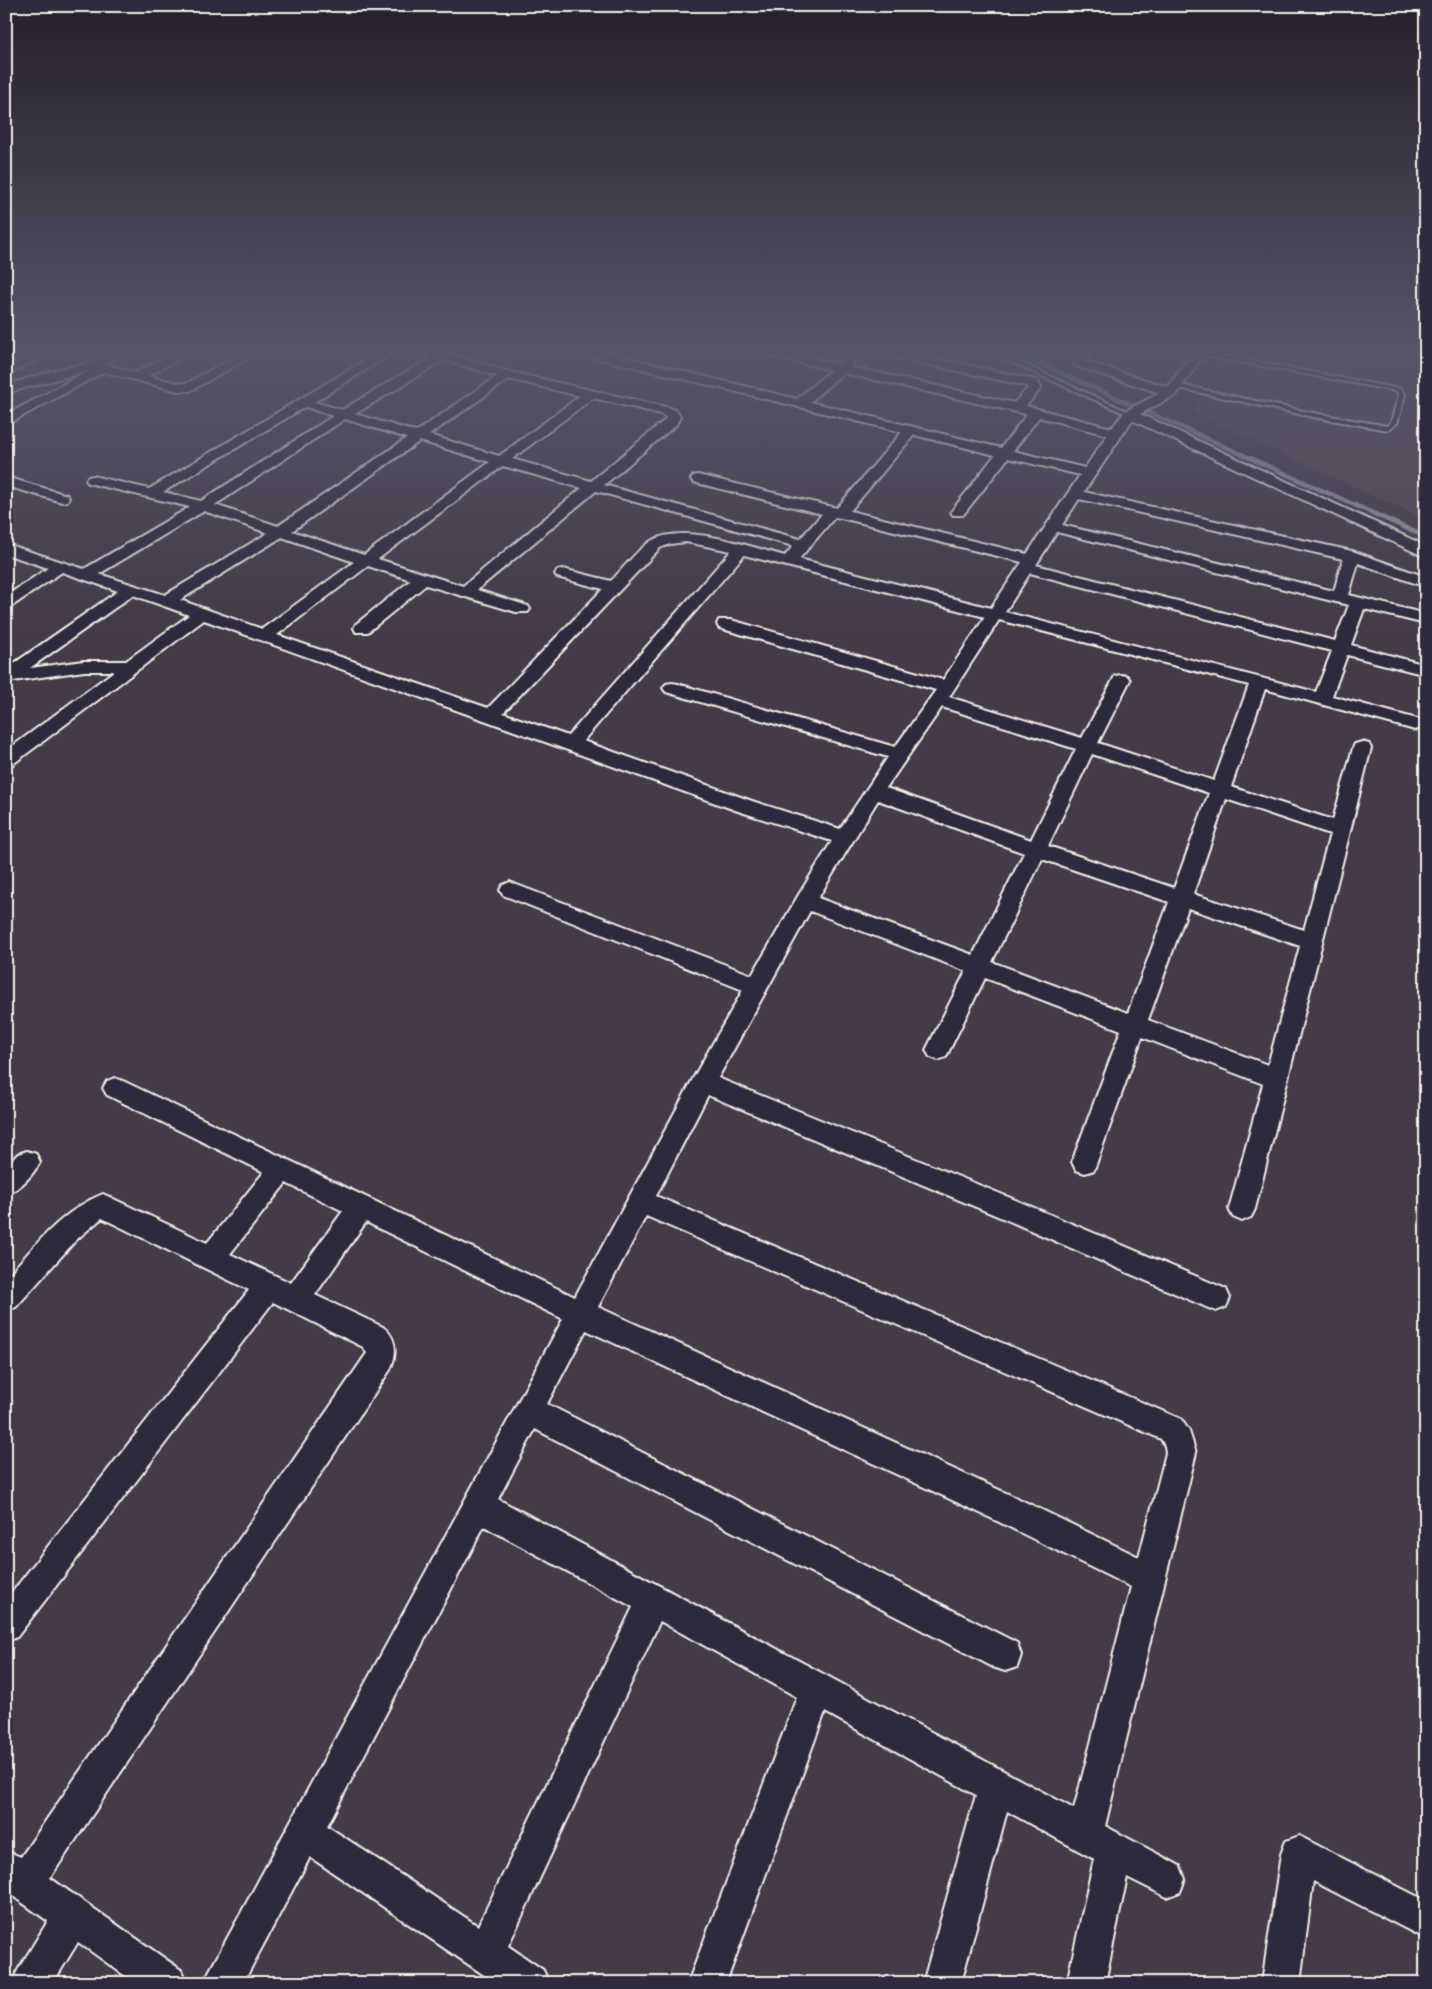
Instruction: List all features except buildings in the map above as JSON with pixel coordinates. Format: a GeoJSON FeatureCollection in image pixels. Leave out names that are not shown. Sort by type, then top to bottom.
{"type":"FeatureCollection","features":[{"type":"Feature","properties":{"kind":"street"},"geometry":{"type":"LineString","coordinates":[[152,493],[240,441]]}},
{"type":"Feature","properties":{"kind":"street"},"geometry":{"type":"LineString","coordinates":[[87,574],[202,506],[303,441]]}},
{"type":"Feature","properties":{"kind":"street"},"geometry":{"type":"LineString","coordinates":[[167,601],[280,532],[409,441]]}},
{"type":"Feature","properties":{"kind":"street"},"geometry":{"type":"LineString","coordinates":[[433,441],[802,544]]}},
{"type":"Feature","properties":{"kind":"street"},"geometry":{"type":"LineString","coordinates":[[264,636],[529,441]]}},
{"type":"Feature","properties":{"kind":"street"},"geometry":{"type":"LineString","coordinates":[[465,592],[647,441]]}},
{"type":"Feature","properties":{"kind":"street"},"geometry":{"type":"LineString","coordinates":[[788,562],[802,544],[836,513],[901,441]]}},
{"type":"Feature","properties":{"kind":"street"},"geometry":{"type":"LineString","coordinates":[[957,441],[1005,452],[1082,483],[1352,556],[1426,582]]}},
{"type":"Feature","properties":{"kind":"street"},"geometry":{"type":"LineString","coordinates":[[958,512],[1014,441]]}},
{"type":"Feature","properties":{"kind":"street"},"geometry":{"type":"LineString","coordinates":[[222,1983],[479,1506],[703,1082],[805,902],[874,791],[942,693],[1082,483],[1113,441]]}},
{"type":"Feature","properties":{"kind":"street"},"geometry":{"type":"LineString","coordinates":[[1186,441],[1426,552]]}},
{"type":"Feature","properties":{"kind":"street"},"geometry":{"type":"LineString","coordinates":[[698,479],[1029,563],[1426,670]]}},
{"type":"Feature","properties":{"kind":"street"},"geometry":{"type":"LineString","coordinates":[[93,480],[202,506],[423,579],[522,609]]}},
{"type":"Feature","properties":{"kind":"street"},"geometry":{"type":"LineString","coordinates":[[6,481],[62,498]]}},
{"type":"Feature","properties":{"kind":"street"},"geometry":{"type":"LineString","coordinates":[[1052,527],[1426,619]]}},
{"type":"Feature","properties":{"kind":"street"},"geometry":{"type":"LineString","coordinates":[[491,715],[654,544],[661,540],[690,538],[995,614],[1415,724]]}},
{"type":"Feature","properties":{"kind":"street"},"geometry":{"type":"LineString","coordinates":[[6,549],[202,613],[745,806],[844,838]]}},
{"type":"Feature","properties":{"kind":"street"},"geometry":{"type":"LineString","coordinates":[[571,744],[741,550]]}},
{"type":"Feature","properties":{"kind":"street"},"geometry":{"type":"LineString","coordinates":[[1340,598],[1352,556]]}},
{"type":"Feature","properties":{"kind":"street"},"geometry":{"type":"LineString","coordinates":[[6,603],[61,566]]}},
{"type":"Feature","properties":{"kind":"street"},"geometry":{"type":"LineString","coordinates":[[563,574],[614,587]]}},
{"type":"Feature","properties":{"kind":"street"},"geometry":{"type":"LineString","coordinates":[[362,628],[423,579]]}},
{"type":"Feature","properties":{"kind":"street"},"geometry":{"type":"LineString","coordinates":[[8,676],[131,589]]}},
{"type":"Feature","properties":{"kind":"street"},"geometry":{"type":"LineString","coordinates":[[1322,699],[1358,603]]}},
{"type":"Feature","properties":{"kind":"street"},"geometry":{"type":"LineString","coordinates":[[6,760],[202,613]]}},
{"type":"Feature","properties":{"kind":"street"},"geometry":{"type":"LineString","coordinates":[[725,624],[942,693],[1087,746],[1341,830]]}},
{"type":"Feature","properties":{"kind":"street"},"geometry":{"type":"LineString","coordinates":[[8,676],[48,672],[81,665],[106,664],[130,667]]}},
{"type":"Feature","properties":{"kind":"street"},"geometry":{"type":"LineString","coordinates":[[938,1050],[1121,680]]}},
{"type":"Feature","properties":{"kind":"street"},"geometry":{"type":"LineString","coordinates":[[1085,1162],[1259,682]]}},
{"type":"Feature","properties":{"kind":"street"},"geometry":{"type":"LineString","coordinates":[[672,688],[899,754]]}},
{"type":"Feature","properties":{"kind":"street"},"geometry":{"type":"LineString","coordinates":[[1242,1210],[1362,748]]}},
{"type":"Feature","properties":{"kind":"street"},"geometry":{"type":"LineString","coordinates":[[874,791],[1037,850],[1311,941]]}},
{"type":"Feature","properties":{"kind":"street"},"geometry":{"type":"LineString","coordinates":[[510,890],[757,986]]}},
{"type":"Feature","properties":{"kind":"street"},"geometry":{"type":"LineString","coordinates":[[805,902],[1275,1078]]}},
{"type":"Feature","properties":{"kind":"street"},"geometry":{"type":"LineString","coordinates":[[703,1082],[1016,1212],[1216,1298]]}},
{"type":"Feature","properties":{"kind":"street"},"geometry":{"type":"LineString","coordinates":[[114,1088],[580,1313],[1006,1509],[1150,1580]]}},
{"type":"Feature","properties":{"kind":"street"},"geometry":{"type":"LineString","coordinates":[[6,1183],[27,1162]]}},
{"type":"Feature","properties":{"kind":"street"},"geometry":{"type":"LineString","coordinates":[[212,1257],[282,1168]]}},
{"type":"Feature","properties":{"kind":"street"},"geometry":{"type":"LineString","coordinates":[[640,1201],[1171,1428],[1179,1441],[1181,1453],[1150,1580],[1100,1843],[1086,1983]]}},
{"type":"Feature","properties":{"kind":"street"},"geometry":{"type":"LineString","coordinates":[[6,1298],[81,1218],[96,1207],[104,1206],[373,1336],[380,1342],[383,1349],[380,1360],[16,1876],[168,1983]]}},
{"type":"Feature","properties":{"kind":"street"},"geometry":{"type":"LineString","coordinates":[[6,1626],[283,1292],[361,1208]]}},
{"type":"Feature","properties":{"kind":"street"},"geometry":{"type":"LineString","coordinates":[[529,1410],[1006,1655]]}},
{"type":"Feature","properties":{"kind":"street"},"geometry":{"type":"LineString","coordinates":[[479,1506],[1167,1879]]}},
{"type":"Feature","properties":{"kind":"street"},"geometry":{"type":"LineString","coordinates":[[485,1953],[653,1600]]}},
{"type":"Feature","properties":{"kind":"street"},"geometry":{"type":"LineString","coordinates":[[707,1983],[816,1689]]}},
{"type":"Feature","properties":{"kind":"street"},"geometry":{"type":"LineString","coordinates":[[942,1983],[996,1787]]}},
{"type":"Feature","properties":{"kind":"street"},"geometry":{"type":"LineString","coordinates":[[304,1832],[530,1983]]}},
{"type":"Feature","properties":{"kind":"street"},"geometry":{"type":"LineString","coordinates":[[1281,1983],[1299,1854],[1426,1921]]}},
{"type":"Feature","properties":{"kind":"street"},"geometry":{"type":"LineString","coordinates":[[31,1983],[73,1916]]}},
{"type":"Feature","properties":{"kind":"shaded area"},"geometry":{"type":"Polygon","coordinates":[[[1254,441],[1426,441],[1426,520],[1254,441]]]}},
{"type":"Feature","properties":{"kind":"waterway"},"geometry":{"type":"LineString","coordinates":[[1212,441],[1426,537]]}}]}
